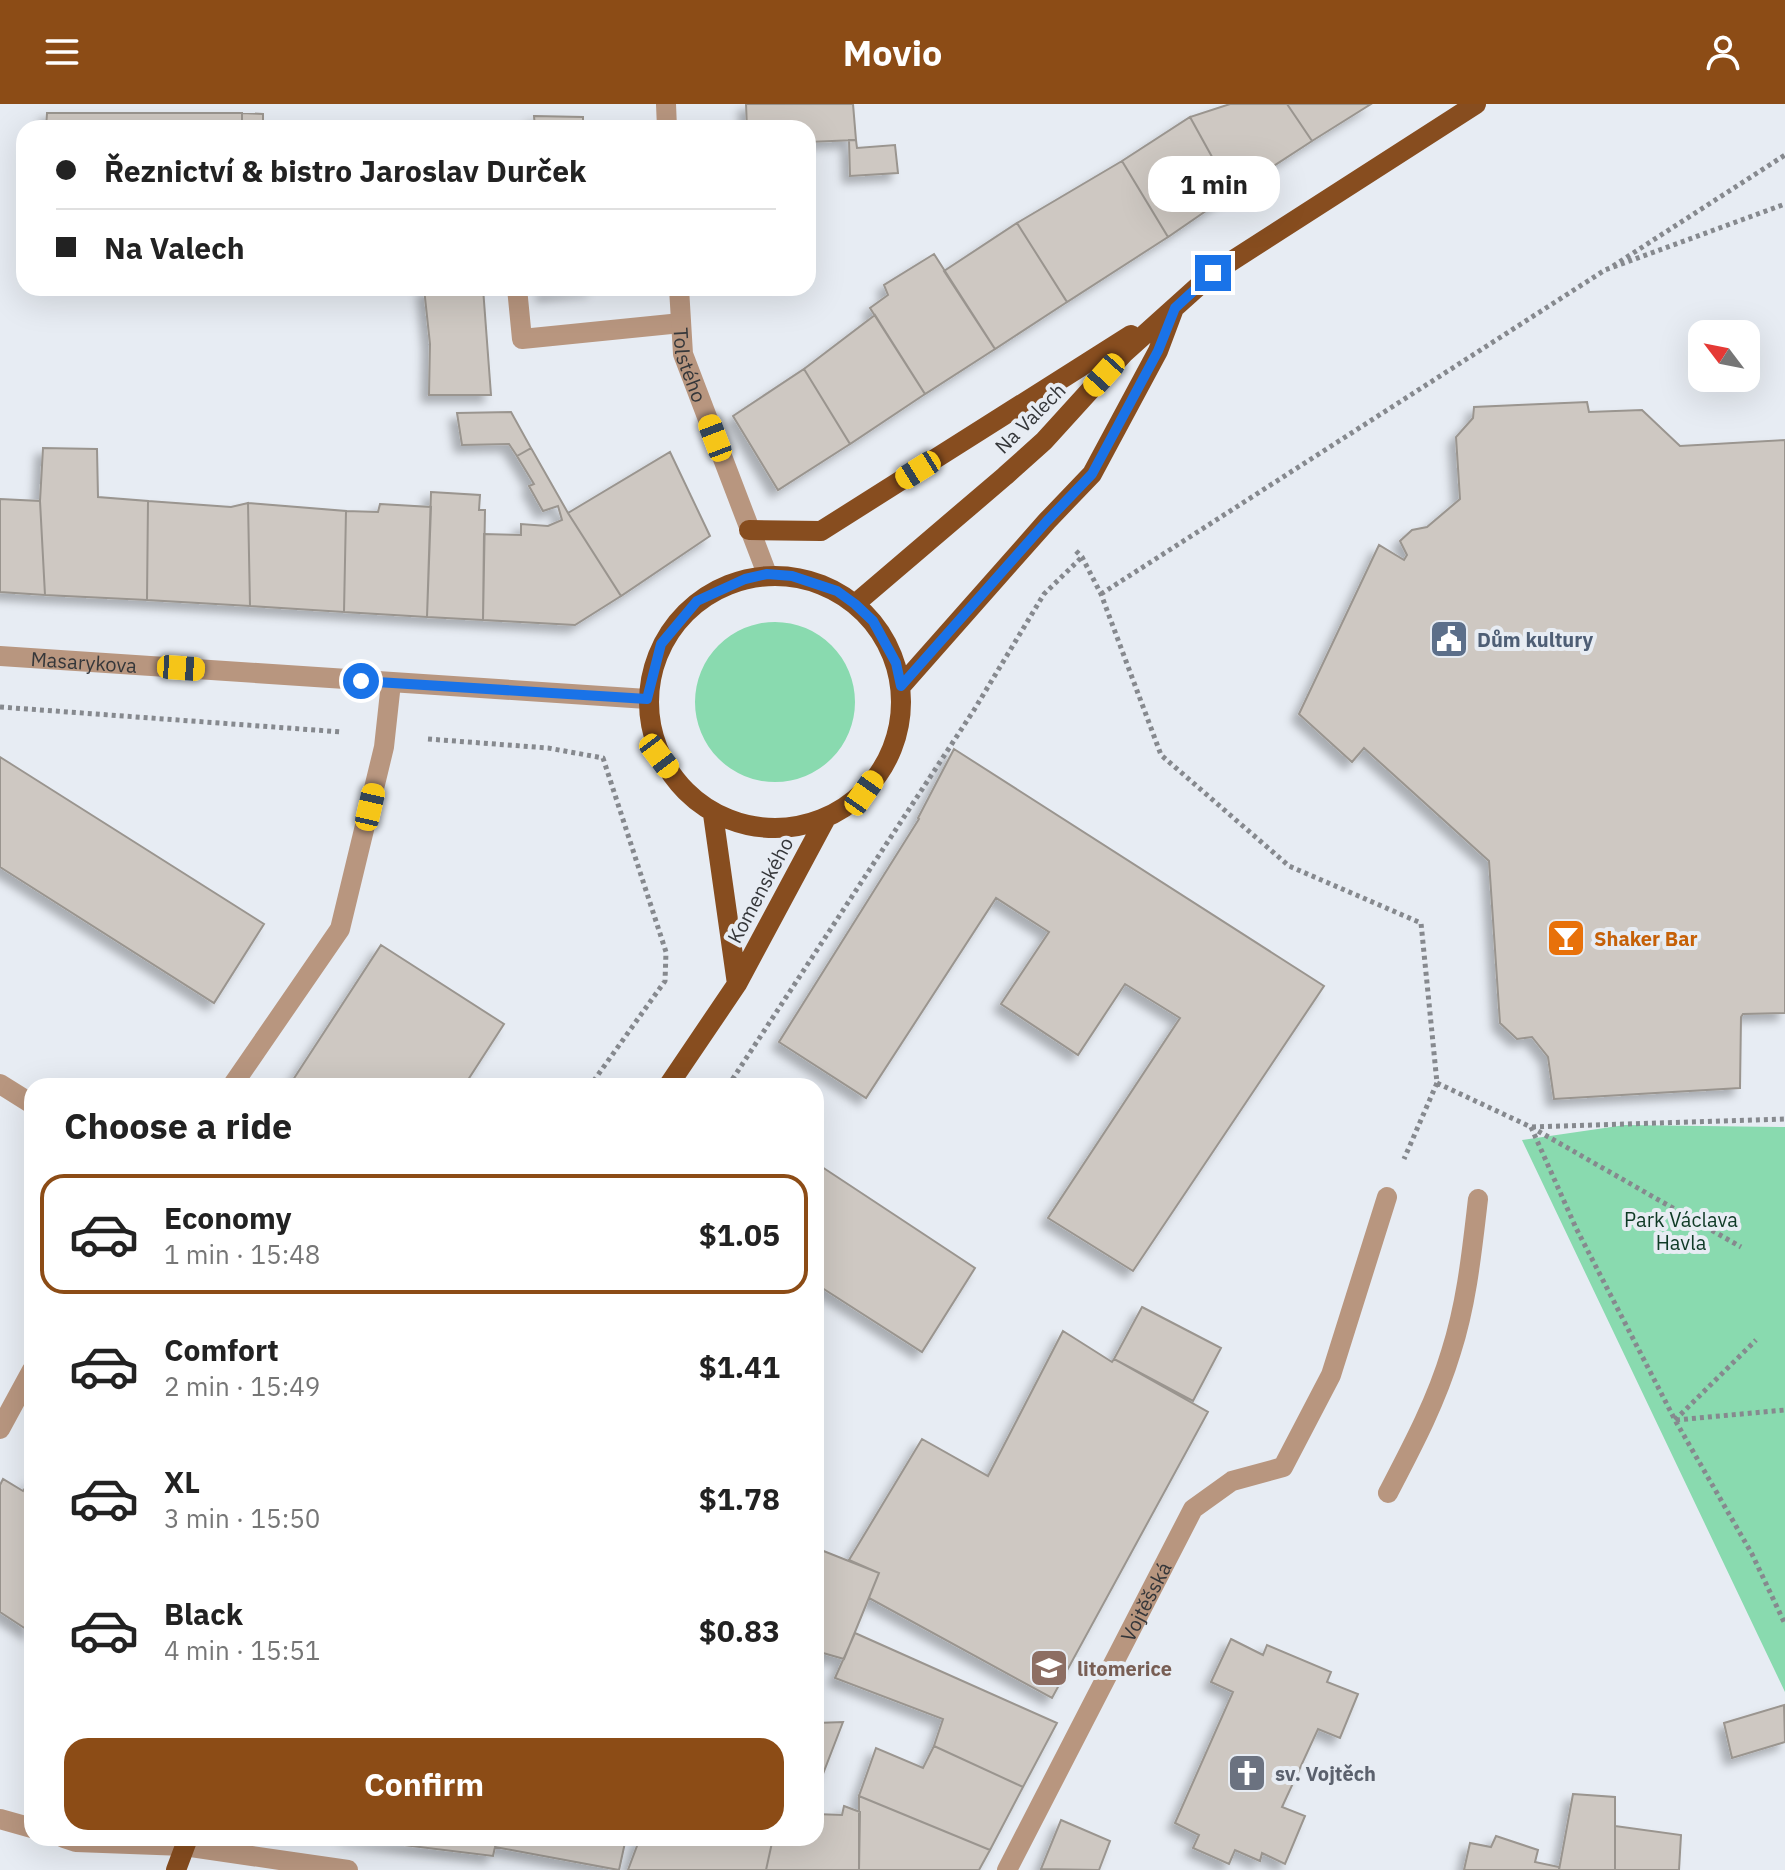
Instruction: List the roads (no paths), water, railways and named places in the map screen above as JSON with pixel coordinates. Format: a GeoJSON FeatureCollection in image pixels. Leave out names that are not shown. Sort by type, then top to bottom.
{"type":"FeatureCollection","features":[{"type":"Feature","properties":{"kind":"main road","name":"Na Valech"},"geometry":{"type":"LineString","coordinates":[[855,604],[1034,450],[1124,353],[1213,273],[1476,104]]}},
{"type":"Feature","properties":{"kind":"main road"},"geometry":{"type":"LineString","coordinates":[[749,530],[821,531],[1175,308]]}},
{"type":"Feature","properties":{"kind":"main road"},"geometry":{"type":"LineString","coordinates":[[901,686],[1092,474],[1158,351],[1175,308]]}},
{"type":"Feature","properties":{"kind":"main road"},"geometry":{"type":"LineString","coordinates":[[767,574],[792,576],[837,591],[855,604],[873,621],[896,663],[901,686],[902,709],[891,754],[864,793],[826,818],[785,829],[732,823],[692,799],[659,756],[647,699],[661,644],[697,601],[745,579],[767,574]]}},
{"type":"Feature","properties":{"kind":"main road","name":"Komenského"},"geometry":{"type":"LineString","coordinates":[[713,814],[737,984]]}},
{"type":"Feature","properties":{"kind":"main road","name":"Komenského"},"geometry":{"type":"LineString","coordinates":[[673,1078],[737,984],[826,818]]}},
{"type":"Feature","properties":{"kind":"main road"},"geometry":{"type":"LineString","coordinates":[[176,1870],[185,1846]]}},
{"type":"Feature","properties":{"kind":"street"},"geometry":{"type":"LineString","coordinates":[[518,296],[522,339],[681,323]]}},
{"type":"Feature","properties":{"kind":"street","name":"Tolstého"},"geometry":{"type":"LineString","coordinates":[[679,296],[683,354],[767,574]]}},
{"type":"Feature","properties":{"kind":"street","name":"Masarykova"},"geometry":{"type":"LineString","coordinates":[[0,656],[647,699]]}},
{"type":"Feature","properties":{"kind":"street"},"geometry":{"type":"LineString","coordinates":[[238,1078],[340,929],[384,747],[391,683]]}},
{"type":"Feature","properties":{"kind":"street"},"geometry":{"type":"LineString","coordinates":[[0,1084],[24,1099]]}},
{"type":"Feature","properties":{"kind":"street","name":"Vojtěšská"},"geometry":{"type":"LineString","coordinates":[[1007,1870],[1193,1509],[1232,1481],[1283,1467],[1331,1375],[1387,1197]]}},
{"type":"Feature","properties":{"kind":"street"},"geometry":{"type":"LineString","coordinates":[[1388,1493],[1424,1424],[1451,1352],[1469,1276],[1478,1199]]}},
{"type":"Feature","properties":{"kind":"street"},"geometry":{"type":"LineString","coordinates":[[0,1429],[24,1385]]}},
{"type":"Feature","properties":{"kind":"street"},"geometry":{"type":"LineString","coordinates":[[0,1819],[24,1826]]}},
{"type":"Feature","properties":{"kind":"street"},"geometry":{"type":"LineString","coordinates":[[209,1846],[348,1870]]}},
{"type":"Feature","properties":{"kind":"place","name":"Dům kultury"},"geometry":{"type":"Point","coordinates":[1449,639]}},
{"type":"Feature","properties":{"kind":"place","name":"Shaker Bar"},"geometry":{"type":"Point","coordinates":[1566,938]}},
{"type":"Feature","properties":{"kind":"place","name":"litomerice"},"geometry":{"type":"Point","coordinates":[1049,1668]}},
{"type":"Feature","properties":{"kind":"place","name":"sv. Vojtěch"},"geometry":{"type":"Point","coordinates":[1247,1773]}},
{"type":"Feature","properties":{"kind":"park label","name":"Park Václava Havla"},"geometry":{"type":"Point","coordinates":[1681,1230]}}]}
